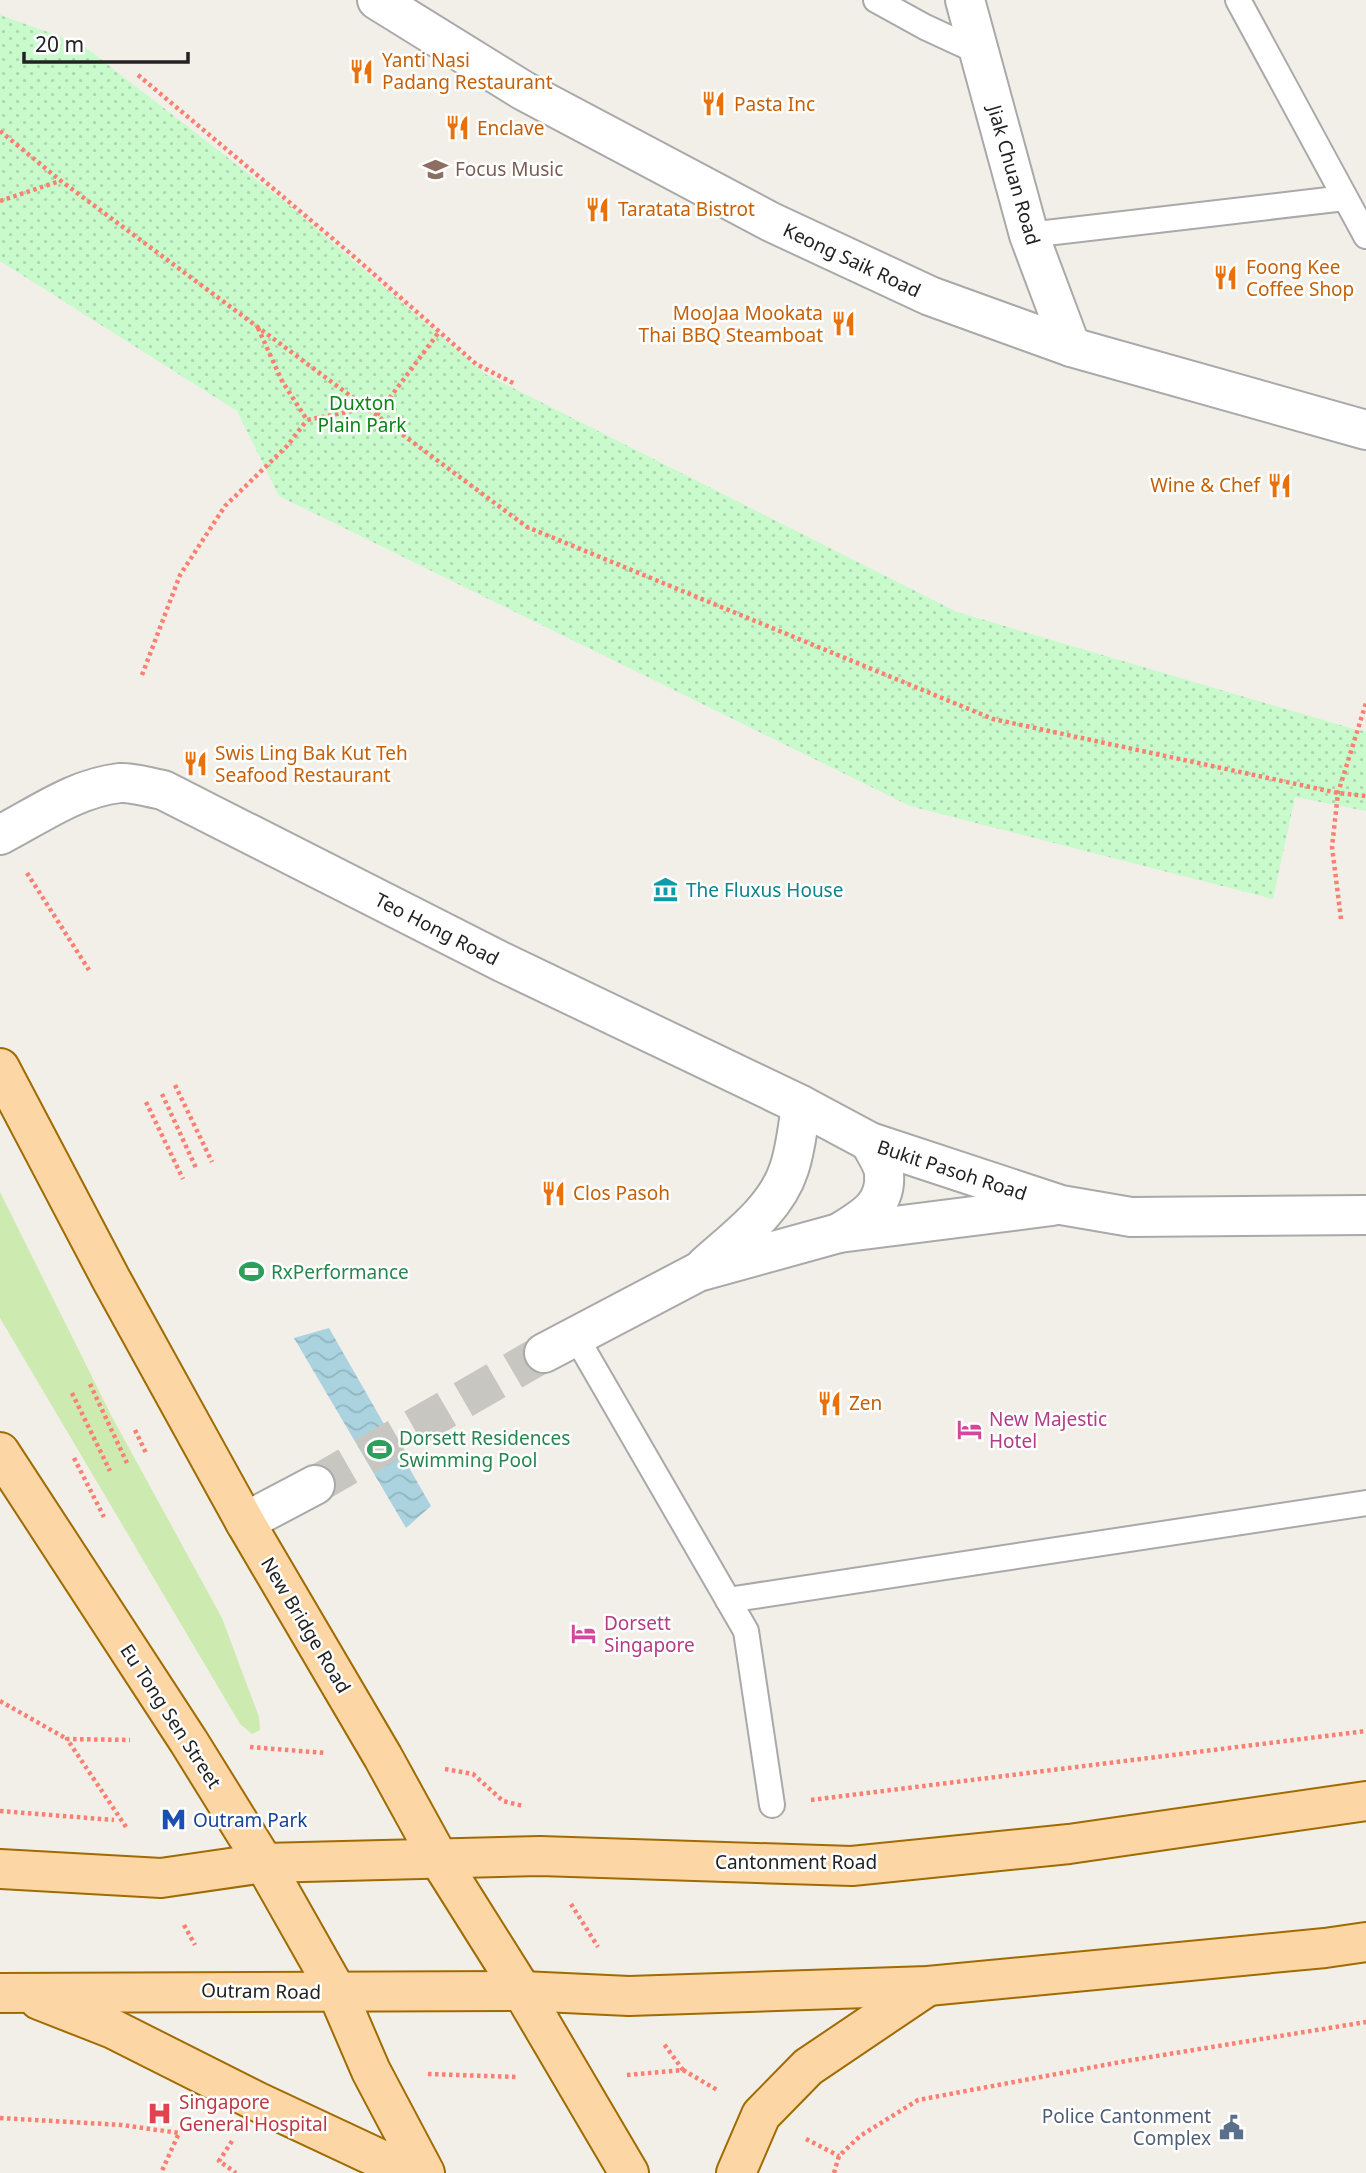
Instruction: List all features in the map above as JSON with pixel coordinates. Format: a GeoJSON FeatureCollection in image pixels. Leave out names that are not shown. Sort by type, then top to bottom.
{"type":"FeatureCollection","features":[{"type":"Feature","properties":{"kind":"main road","name":"New Bridge Road"},"geometry":{"type":"LineString","coordinates":[[0,1068],[111,1279],[245,1522],[383,1757],[439,1859],[522,1991],[629,2173]]}},
{"type":"Feature","properties":{"kind":"main road","name":"Eu Tong Sen Street"},"geometry":{"type":"LineString","coordinates":[[0,1452],[189,1742],[264,1863],[337,1992],[371,2071],[425,2173]]}},
{"type":"Feature","properties":{"kind":"main road","name":"Cantonment Road"},"geometry":{"type":"LineString","coordinates":[[264,1863],[540,1856],[852,1866],[1069,1843],[1366,1801]]}},
{"type":"Feature","properties":{"kind":"main road"},"geometry":{"type":"LineString","coordinates":[[0,1869],[161,1878],[264,1863]]}},
{"type":"Feature","properties":{"kind":"main road"},"geometry":{"type":"LineString","coordinates":[[522,1991],[629,1996],[929,1986],[1366,1942]]}},
{"type":"Feature","properties":{"kind":"main road"},"geometry":{"type":"LineString","coordinates":[[736,2173],[761,2115],[808,2067],[929,1986]]}},
{"type":"Feature","properties":{"kind":"main road","name":"Outram Road"},"geometry":{"type":"LineString","coordinates":[[8,1992],[522,1991]]}},
{"type":"Feature","properties":{"kind":"main road"},"geometry":{"type":"LineString","coordinates":[[8,1992],[113,2029],[258,2102],[382,2160],[396,2173]]}},
{"type":"Feature","properties":{"kind":"street","name":"Keong Saik Road"},"geometry":{"type":"LineString","coordinates":[[377,0],[524,91],[771,222],[930,296],[1071,347],[1366,430]]}},
{"type":"Feature","properties":{"kind":"street","name":"Jiak Chuan Road"},"geometry":{"type":"LineString","coordinates":[[965,0],[1029,235],[1071,347]]}},
{"type":"Feature","properties":{"kind":"street","name":"Teo Hong Road"},"geometry":{"type":"LineString","coordinates":[[1,835],[51,806],[86,790],[122,783],[163,790],[502,962],[801,1105],[870,1142]]}},
{"type":"Feature","properties":{"kind":"street","name":"Bukit Pasoh Road"},"geometry":{"type":"LineString","coordinates":[[698,1272],[760,1216],[775,1195],[789,1171],[801,1105]]}},
{"type":"Feature","properties":{"kind":"street","name":"Bukit Pasoh Road"},"geometry":{"type":"LineString","coordinates":[[870,1142],[1061,1205],[1131,1217],[1366,1215]]}},
{"type":"Feature","properties":{"kind":"street","name":"Bukit Pasoh Road"},"geometry":{"type":"LineString","coordinates":[[839,1233],[872,1211],[878,1202],[884,1171],[870,1142]]}},
{"type":"Feature","properties":{"kind":"street","name":"Bukit Pasoh Road"},"geometry":{"type":"LineString","coordinates":[[560,1345],[698,1272],[839,1233],[1061,1205]]}},
{"type":"Feature","properties":{"kind":"street"},"geometry":{"type":"LineString","coordinates":[[245,1522],[316,1485]]}},
{"type":"Feature","properties":{"kind":"lane"},"geometry":{"type":"LineString","coordinates":[[877,0],[925,27],[979,52]]}},
{"type":"Feature","properties":{"kind":"lane"},"geometry":{"type":"LineString","coordinates":[[1238,0],[1366,236]]}},
{"type":"Feature","properties":{"kind":"lane"},"geometry":{"type":"LineString","coordinates":[[1029,235],[1345,198]]}},
{"type":"Feature","properties":{"kind":"lane"},"geometry":{"type":"LineString","coordinates":[[560,1345],[746,1631],[772,1805]]}},
{"type":"Feature","properties":{"kind":"lane"},"geometry":{"type":"LineString","coordinates":[[728,1600],[1366,1503]]}},
{"type":"Feature","properties":{"kind":"path"},"geometry":{"type":"LineString","coordinates":[[138,75],[351,254],[476,364],[515,384]]}},
{"type":"Feature","properties":{"kind":"path"},"geometry":{"type":"LineString","coordinates":[[0,131],[61,181],[527,527],[993,719],[1338,793],[1366,796]]}},
{"type":"Feature","properties":{"kind":"path"},"geometry":{"type":"LineString","coordinates":[[0,201],[61,181]]}},
{"type":"Feature","properties":{"kind":"path"},"geometry":{"type":"LineString","coordinates":[[257,327],[282,382],[307,420]]}},
{"type":"Feature","properties":{"kind":"path"},"geometry":{"type":"LineString","coordinates":[[377,415],[439,332]]}},
{"type":"Feature","properties":{"kind":"path"},"geometry":{"type":"LineString","coordinates":[[142,675],[180,575],[225,506],[287,446],[307,420],[367,408]]}},
{"type":"Feature","properties":{"kind":"path"},"geometry":{"type":"LineString","coordinates":[[1341,919],[1332,846],[1338,793],[1366,703]]}},
{"type":"Feature","properties":{"kind":"path"},"geometry":{"type":"LineString","coordinates":[[1,835],[89,970]]}},
{"type":"Feature","properties":{"kind":"path"},"geometry":{"type":"LineString","coordinates":[[175,1085],[212,1162]]}},
{"type":"Feature","properties":{"kind":"path"},"geometry":{"type":"LineString","coordinates":[[162,1094],[196,1168]]}},
{"type":"Feature","properties":{"kind":"path"},"geometry":{"type":"LineString","coordinates":[[146,1102],[183,1179]]}},
{"type":"Feature","properties":{"kind":"path"},"geometry":{"type":"LineString","coordinates":[[90,1384],[127,1463]]}},
{"type":"Feature","properties":{"kind":"path"},"geometry":{"type":"LineString","coordinates":[[72,1393],[110,1471]]}},
{"type":"Feature","properties":{"kind":"path"},"geometry":{"type":"LineString","coordinates":[[74,1458],[106,1521]]}},
{"type":"Feature","properties":{"kind":"path"},"geometry":{"type":"LineString","coordinates":[[0,1701],[66,1739]]}},
{"type":"Feature","properties":{"kind":"path"},"geometry":{"type":"LineString","coordinates":[[772,1805],[1366,1731]]}},
{"type":"Feature","properties":{"kind":"path"},"geometry":{"type":"LineString","coordinates":[[383,1757],[473,1774],[503,1801],[530,1807]]}},
{"type":"Feature","properties":{"kind":"path"},"geometry":{"type":"LineString","coordinates":[[0,1811],[114,1820]]}},
{"type":"Feature","properties":{"kind":"path"},"geometry":{"type":"LineString","coordinates":[[834,2173],[839,2156],[860,2136],[918,2100],[1126,2061],[1366,2022]]}},
{"type":"Feature","properties":{"kind":"path"},"geometry":{"type":"LineString","coordinates":[[0,2118],[85,2122],[179,2133],[161,2173]]}},
{"type":"Feature","properties":{"kind":"green space","name":"Duxton Plain Park"},"geometry":{"type":"Polygon","coordinates":[[[0,15],[81,44],[289,205],[485,374],[957,612],[1366,731],[1366,811],[1295,797],[1273,899],[910,806],[279,496],[237,411],[0,261],[0,15]]]}},
{"type":"Feature","properties":{"kind":"green space"},"geometry":{"type":"Polygon","coordinates":[[[0,1192],[111,1415],[222,1618],[259,1717],[260,1730],[252,1734],[240,1724],[0,1318],[0,1192]]]}},
{"type":"Feature","properties":{"kind":"water","name":"Dorsett Residences Swimming Pool"},"geometry":{"type":"Polygon","coordinates":[[[329,1328],[431,1506],[406,1528],[294,1338],[329,1328]]]}},
{"type":"Feature","properties":{"kind":"tunnel"},"geometry":{"type":"LineString","coordinates":[[315,1485],[544,1353]]}},
{"type":"Feature","properties":{"kind":"place","name":"Yanti Nasi Padang Restaurant"},"geometry":{"type":"Point","coordinates":[362,71]}},
{"type":"Feature","properties":{"kind":"place","name":"Pasta Inc"},"geometry":{"type":"Point","coordinates":[714,104]}},
{"type":"Feature","properties":{"kind":"place","name":"Enclave"},"geometry":{"type":"Point","coordinates":[457,128]}},
{"type":"Feature","properties":{"kind":"place","name":"Focus Music"},"geometry":{"type":"Point","coordinates":[435,169]}},
{"type":"Feature","properties":{"kind":"place","name":"Taratata Bistrot"},"geometry":{"type":"Point","coordinates":[598,209]}},
{"type":"Feature","properties":{"kind":"place","name":"Foong Kee Coffee Shop"},"geometry":{"type":"Point","coordinates":[1226,278]}},
{"type":"Feature","properties":{"kind":"place","name":"MooJaa Mookata Thai BBQ Steamboat"},"geometry":{"type":"Point","coordinates":[843,324]}},
{"type":"Feature","properties":{"kind":"place","name":"Wine & Chef"},"geometry":{"type":"Point","coordinates":[1280,485]}},
{"type":"Feature","properties":{"kind":"place","name":"Swis Ling Bak Kut Teh Seafood Restaurant"},"geometry":{"type":"Point","coordinates":[195,764]}},
{"type":"Feature","properties":{"kind":"place","name":"The Fluxus House"},"geometry":{"type":"Point","coordinates":[666,890]}},
{"type":"Feature","properties":{"kind":"place","name":"Clos Pasoh"},"geometry":{"type":"Point","coordinates":[553,1193]}},
{"type":"Feature","properties":{"kind":"place","name":"RxPerformance"},"geometry":{"type":"Point","coordinates":[251,1272]}},
{"type":"Feature","properties":{"kind":"place","name":"Zen"},"geometry":{"type":"Point","coordinates":[829,1403]}},
{"type":"Feature","properties":{"kind":"place","name":"New Majestic Hotel"},"geometry":{"type":"Point","coordinates":[969,1430]}},
{"type":"Feature","properties":{"kind":"place","name":"Dorsett Residences Swimming Pool"},"geometry":{"type":"Point","coordinates":[379,1449]}},
{"type":"Feature","properties":{"kind":"place","name":"Dorsett Singapore"},"geometry":{"type":"Point","coordinates":[584,1634]}},
{"type":"Feature","properties":{"kind":"place","name":"Outram Park"},"geometry":{"type":"Point","coordinates":[173,1820]}},
{"type":"Feature","properties":{"kind":"place","name":"Singapore General Hospital"},"geometry":{"type":"Point","coordinates":[159,2113]}},
{"type":"Feature","properties":{"kind":"place","name":"Police Cantonment Complex"},"geometry":{"type":"Point","coordinates":[1231,2127]}}]}
